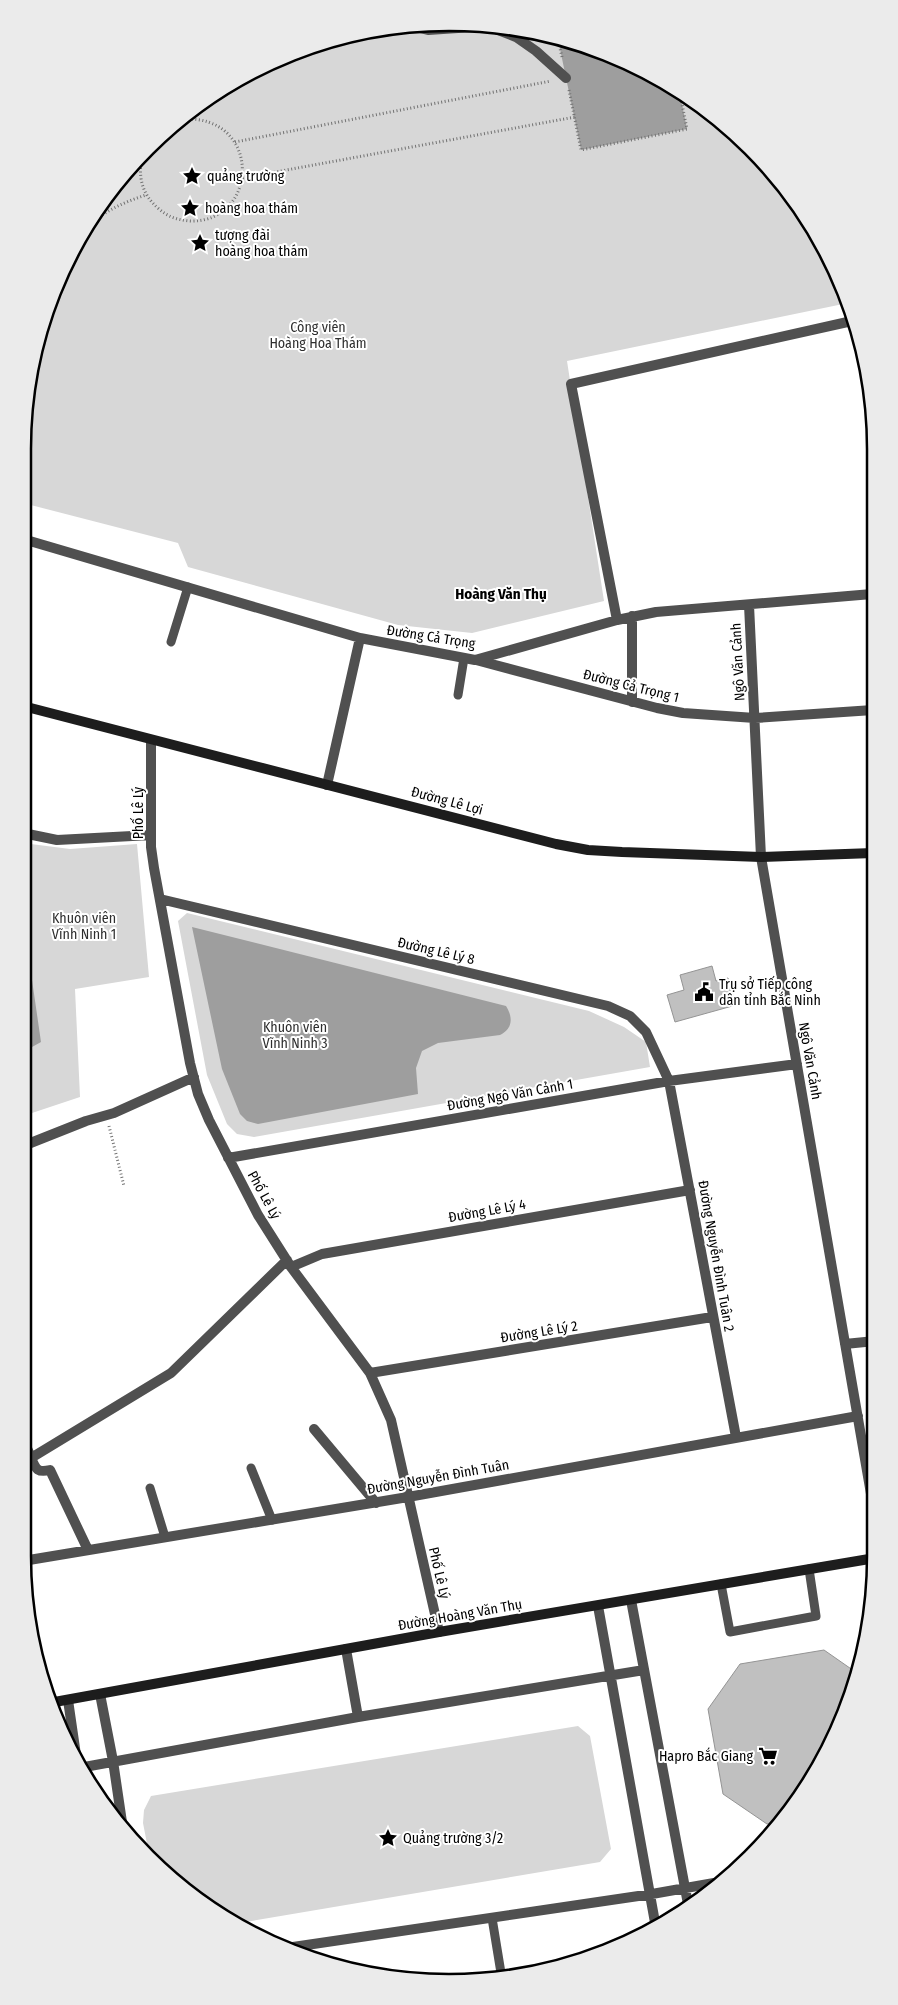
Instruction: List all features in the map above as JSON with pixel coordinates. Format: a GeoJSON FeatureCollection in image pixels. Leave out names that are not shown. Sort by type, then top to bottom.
{"type":"FeatureCollection","features":[{"type":"Feature","properties":{"kind":"main road","name":"Đường Lê Lợi"},"geometry":{"type":"LineString","coordinates":[[31,708],[556,844],[588,850],[761,857],[867,853]]}},
{"type":"Feature","properties":{"kind":"main road","name":"Đường Hoàng Văn Thụ"},"geometry":{"type":"LineString","coordinates":[[57,1702],[439,1632],[867,1559]]}},
{"type":"Feature","properties":{"kind":"street"},"geometry":{"type":"LineString","coordinates":[[517,37],[566,78]]}},
{"type":"Feature","properties":{"kind":"street"},"geometry":{"type":"LineString","coordinates":[[617,620],[571,384],[847,321]]}},
{"type":"Feature","properties":{"kind":"street","name":"Đường Cả Trọng"},"geometry":{"type":"LineString","coordinates":[[31,542],[360,638],[470,659],[632,616],[656,612],[867,594]]}},
{"type":"Feature","properties":{"kind":"street","name":"Ngô Văn Cảnh"},"geometry":{"type":"LineString","coordinates":[[749,605],[761,857],[867,1469]]}},
{"type":"Feature","properties":{"kind":"street"},"geometry":{"type":"LineString","coordinates":[[632,616],[632,702]]}},
{"type":"Feature","properties":{"kind":"street"},"geometry":{"type":"LineString","coordinates":[[327,785],[360,638]]}},
{"type":"Feature","properties":{"kind":"street","name":"Đường Cả Trọng 1"},"geometry":{"type":"LineString","coordinates":[[470,659],[632,702],[682,713],[755,718],[867,710]]}},
{"type":"Feature","properties":{"kind":"street","name":"Phố Lê Lý"},"geometry":{"type":"LineString","coordinates":[[151,740],[151,834],[154,868],[194,1077],[202,1103],[258,1215],[289,1263],[370,1373],[391,1420],[439,1632]]}},
{"type":"Feature","properties":{"kind":"street"},"geometry":{"type":"LineString","coordinates":[[31,835],[57,840],[151,834]]}},
{"type":"Feature","properties":{"kind":"street","name":"Đường Lê Lý 8"},"geometry":{"type":"LineString","coordinates":[[160,899],[608,1006],[630,1016],[646,1032],[669,1081]]}},
{"type":"Feature","properties":{"kind":"street","name":"Đường Ngô Văn Cảnh 1"},"geometry":{"type":"LineString","coordinates":[[228,1158],[669,1081],[797,1064]]}},
{"type":"Feature","properties":{"kind":"street"},"geometry":{"type":"LineString","coordinates":[[31,1143],[107,1115],[194,1077]]}},
{"type":"Feature","properties":{"kind":"street","name":"Đường Nguyễn Đình Tuân 2"},"geometry":{"type":"LineString","coordinates":[[669,1081],[736,1437]]}},
{"type":"Feature","properties":{"kind":"street","name":"Đường Lê Lý 4"},"geometry":{"type":"LineString","coordinates":[[289,1263],[322,1254],[690,1190]]}},
{"type":"Feature","properties":{"kind":"street"},"geometry":{"type":"LineString","coordinates":[[88,1550],[50,1470],[39,1472],[36,1470],[31,1458],[171,1373],[289,1263]]}},
{"type":"Feature","properties":{"kind":"street","name":"Đường Lê Lý 2"},"geometry":{"type":"LineString","coordinates":[[370,1373],[712,1317]]}},
{"type":"Feature","properties":{"kind":"street"},"geometry":{"type":"LineString","coordinates":[[845,1344],[867,1341]]}},
{"type":"Feature","properties":{"kind":"street","name":"Đường Nguyễn Đình Tuân"},"geometry":{"type":"LineString","coordinates":[[31,1560],[376,1503],[858,1416]]}},
{"type":"Feature","properties":{"kind":"street"},"geometry":{"type":"LineString","coordinates":[[314,1428],[376,1503]]}},
{"type":"Feature","properties":{"kind":"street"},"geometry":{"type":"LineString","coordinates":[[631,1600],[687,1898]]}},
{"type":"Feature","properties":{"kind":"street"},"geometry":{"type":"LineString","coordinates":[[598,1606],[652,1894],[655,1920]]}},
{"type":"Feature","properties":{"kind":"street"},"geometry":{"type":"LineString","coordinates":[[346,1649],[358,1717]]}},
{"type":"Feature","properties":{"kind":"street"},"geometry":{"type":"LineString","coordinates":[[88,1766],[358,1717],[644,1670]]}},
{"type":"Feature","properties":{"kind":"street"},"geometry":{"type":"LineString","coordinates":[[100,1694],[121,1813]]}},
{"type":"Feature","properties":{"kind":"street"},"geometry":{"type":"LineString","coordinates":[[68,1700],[73,1739]]}},
{"type":"Feature","properties":{"kind":"street"},"geometry":{"type":"LineString","coordinates":[[304,1948],[706,1884]]}},
{"type":"Feature","properties":{"kind":"lane"},"geometry":{"type":"LineString","coordinates":[[171,642],[188,588]]}},
{"type":"Feature","properties":{"kind":"lane"},"geometry":{"type":"LineString","coordinates":[[458,695],[470,659]]}},
{"type":"Feature","properties":{"kind":"lane"},"geometry":{"type":"LineString","coordinates":[[251,1468],[272,1520]]}},
{"type":"Feature","properties":{"kind":"lane"},"geometry":{"type":"LineString","coordinates":[[150,1488],[165,1538]]}},
{"type":"Feature","properties":{"kind":"lane"},"geometry":{"type":"LineString","coordinates":[[721,1584],[730,1632],[816,1616],[809,1569]]}},
{"type":"Feature","properties":{"kind":"lane"},"geometry":{"type":"LineString","coordinates":[[492,1918],[501,1970]]}},
{"type":"Feature","properties":{"kind":"path"},"geometry":{"type":"LineString","coordinates":[[559,46],[581,150],[687,129],[682,103]]}},
{"type":"Feature","properties":{"kind":"path"},"geometry":{"type":"LineString","coordinates":[[235,142],[566,78]]}},
{"type":"Feature","properties":{"kind":"path"},"geometry":{"type":"LineString","coordinates":[[243,178],[574,117]]}},
{"type":"Feature","properties":{"kind":"path"},"geometry":{"type":"LineString","coordinates":[[139,170],[142,186],[146,194],[151,202],[164,214],[181,220],[199,221],[214,216],[228,206],[238,193],[243,178],[242,161],[235,142],[228,132],[214,123],[198,118]]}},
{"type":"Feature","properties":{"kind":"path"},"geometry":{"type":"LineString","coordinates":[[104,215],[122,203],[146,194]]}},
{"type":"Feature","properties":{"kind":"path"},"geometry":{"type":"LineString","coordinates":[[107,1115],[124,1186]]}},
{"type":"Feature","properties":{"kind":"green space","name":"Công viên Hoàng Hoa Thám"},"geometry":{"type":"Polygon","coordinates":[[[449,31],[476,32],[530,39],[557,45],[583,53],[634,74],[658,87],[703,118],[724,135],[763,174],[811,240],[824,264],[841,304],[567,361],[604,601],[472,633],[398,625],[188,567],[178,543],[31,505],[32,422],[39,368],[45,341],[53,315],[74,264],[102,217],[135,174],[174,135],[217,102],[264,74],[315,53],[341,45],[394,35],[449,31]]]}},
{"type":"Feature","properties":{"kind":"green space","name":"Khuôn viên Vĩnh Ninh 1"},"geometry":{"type":"Polygon","coordinates":[[[31,844],[70,849],[137,844],[149,977],[75,989],[80,1097],[31,1113],[31,844]]]}},
{"type":"Feature","properties":{"kind":"green space","name":"Khuôn viên Vĩnh Ninh 3"},"geometry":{"type":"Polygon","coordinates":[[[187,913],[589,1011],[624,1027],[646,1042],[650,1067],[254,1137],[237,1134],[227,1124],[207,1075],[178,921],[187,913]]]}},
{"type":"Feature","properties":{"kind":"green space"},"geometry":{"type":"Polygon","coordinates":[[[578,1726],[590,1736],[611,1849],[600,1862],[247,1922],[195,1887],[147,1844],[143,1823],[144,1810],[151,1796],[578,1726]]]}},
{"type":"Feature","properties":{"kind":"shaded area"},"geometry":{"type":"Polygon","coordinates":[[[559,46],[583,53],[634,74],[682,103],[687,129],[581,150],[559,46]]]}},
{"type":"Feature","properties":{"kind":"shaded area"},"geometry":{"type":"Polygon","coordinates":[[[192,927],[506,1006],[511,1018],[509,1026],[500,1035],[438,1043],[422,1051],[416,1068],[418,1094],[258,1124],[247,1121],[240,1114],[222,1069],[192,927]]]}},
{"type":"Feature","properties":{"kind":"shaded area"},"geometry":{"type":"Polygon","coordinates":[[[31,973],[41,1042],[31,1048],[31,973]]]}},
{"type":"Feature","properties":{"kind":"building","name":"Trụ sở Tiếp công dân tỉnh Bắc Ninh"},"geometry":{"type":"Polygon","coordinates":[[[712,966],[716,981],[728,978],[736,1005],[675,1022],[667,995],[684,990],[680,975],[712,966]]]}},
{"type":"Feature","properties":{"kind":"building","name":"Hapro Bắc Giang"},"geometry":{"type":"Polygon","coordinates":[[[824,1650],[851,1669],[824,1741],[796,1788],[769,1824],[723,1794],[708,1709],[740,1664],[824,1650]]]}},
{"type":"Feature","properties":{"kind":"place","name":"quảng trường"},"geometry":{"type":"Point","coordinates":[192,176]}},
{"type":"Feature","properties":{"kind":"place","name":"hoàng hoa thám"},"geometry":{"type":"Point","coordinates":[190,208]}},
{"type":"Feature","properties":{"kind":"place","name":"tượng đài hoàng hoa thám"},"geometry":{"type":"Point","coordinates":[200,243]}},
{"type":"Feature","properties":{"kind":"place","name":"Trụ sở Tiếp công dân tỉnh Bắc Ninh"},"geometry":{"type":"Point","coordinates":[704,992]}},
{"type":"Feature","properties":{"kind":"place","name":"Hapro Bắc Giang"},"geometry":{"type":"Point","coordinates":[768,1756]}},
{"type":"Feature","properties":{"kind":"place","name":"Quảng trường 3/2"},"geometry":{"type":"Point","coordinates":[388,1838]}},
{"type":"Feature","properties":{"kind":"district","name":"Hoàng Văn Thụ"},"geometry":{"type":"Point","coordinates":[501,594]}}]}
